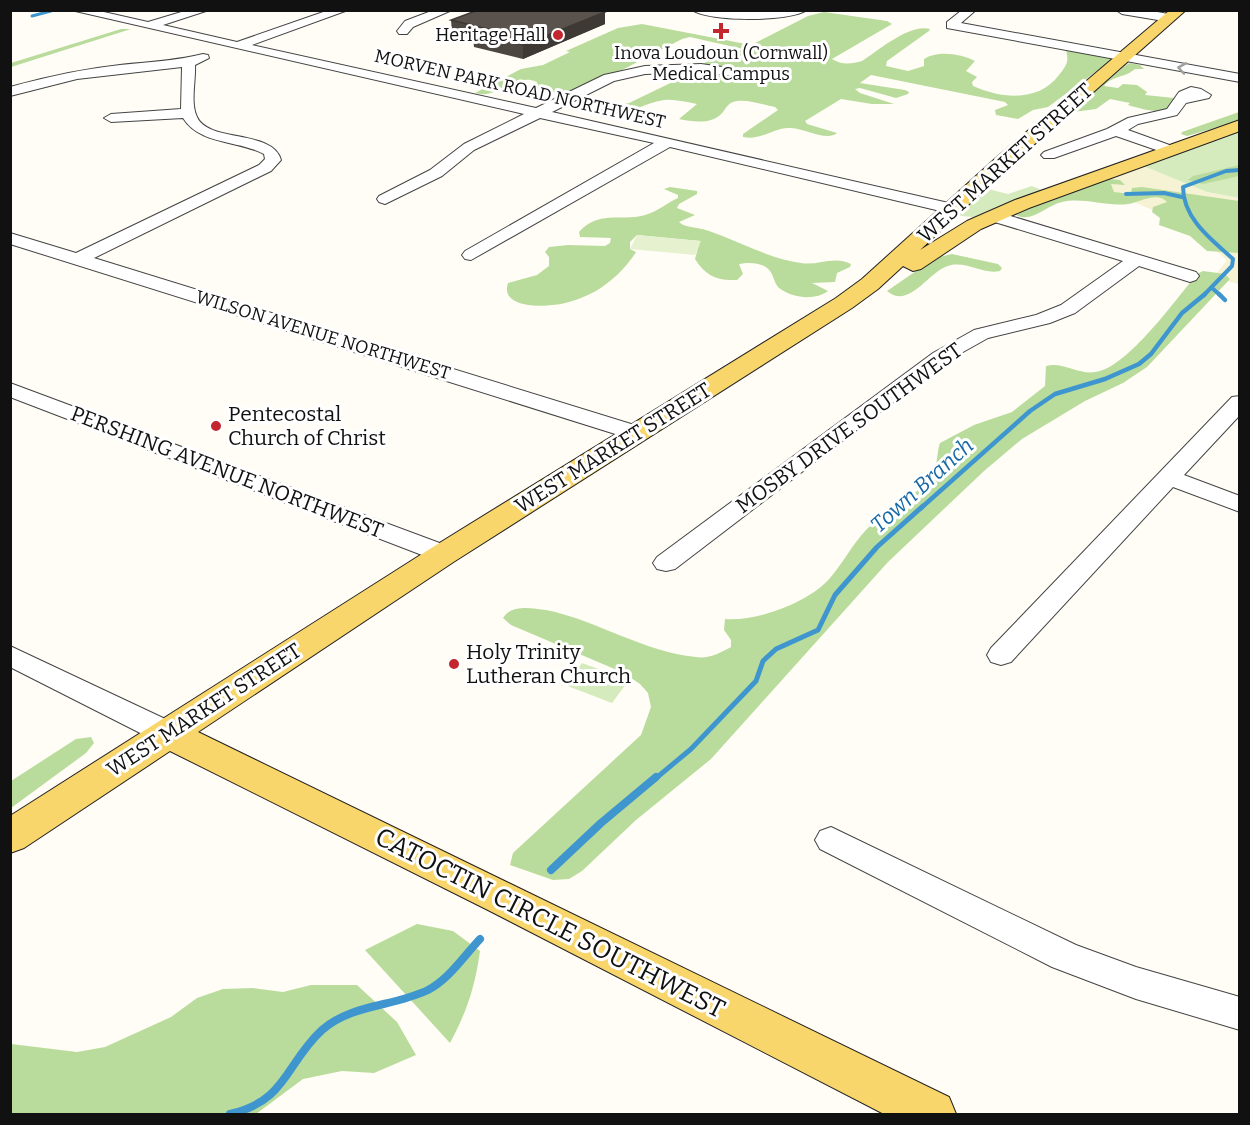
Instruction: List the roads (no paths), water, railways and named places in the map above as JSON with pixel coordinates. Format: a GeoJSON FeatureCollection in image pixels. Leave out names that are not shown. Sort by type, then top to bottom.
{"type":"FeatureCollection","features":[{"type":"Feature","properties":{"kind":"main road","name":"WEST MARKET STREET"},"geometry":{"type":"LineString","coordinates":[[10,837],[444,554],[844,303],[870,284],[1174,14]]}},
{"type":"Feature","properties":{"kind":"main road"},"geometry":{"type":"LineString","coordinates":[[870,284],[928,256],[974,225],[994,216],[1239,125]]}},
{"type":"Feature","properties":{"kind":"main road","name":"CATOCTIN CIRCLE SOUTHWEST"},"geometry":{"type":"LineString","coordinates":[[167,733],[503,898],[932,1114]]}},
{"type":"Feature","properties":{"kind":"street","name":"MORVEN PARK ROAD NORTHWEST"},"geometry":{"type":"LineString","coordinates":[[77,10],[668,142],[948,213],[974,225]]}},
{"type":"Feature","properties":{"kind":"street"},"geometry":{"type":"LineString","coordinates":[[148,26],[203,10]]}},
{"type":"Feature","properties":{"kind":"street"},"geometry":{"type":"LineString","coordinates":[[10,92],[84,72],[188,63],[342,10]]}},
{"type":"Feature","properties":{"kind":"street"},"geometry":{"type":"LineString","coordinates":[[403,31],[409,24],[446,10]]}},
{"type":"Feature","properties":{"kind":"street"},"geometry":{"type":"LineString","coordinates":[[699,10],[742,16],[801,10]]}},
{"type":"Feature","properties":{"kind":"street"},"geometry":{"type":"LineString","coordinates":[[970,10],[951,25],[1239,78]]}},
{"type":"Feature","properties":{"kind":"street"},"geometry":{"type":"LineString","coordinates":[[1122,10],[1174,14]]}},
{"type":"Feature","properties":{"kind":"street"},"geometry":{"type":"LineString","coordinates":[[1145,10],[1174,14]]}},
{"type":"Feature","properties":{"kind":"street"},"geometry":{"type":"LineString","coordinates":[[78,258],[265,168],[273,160],[271,152],[260,146],[199,128],[190,118],[188,63]]}},
{"type":"Feature","properties":{"kind":"street"},"geometry":{"type":"LineString","coordinates":[[385,199],[436,173],[469,147],[609,78],[634,72],[675,67],[732,70],[757,76]]}},
{"type":"Feature","properties":{"kind":"street"},"geometry":{"type":"LineString","coordinates":[[1049,155],[1133,121],[1172,112],[1179,100]]}},
{"type":"Feature","properties":{"kind":"street"},"geometry":{"type":"LineString","coordinates":[[111,118],[189,113]]}},
{"type":"Feature","properties":{"kind":"street"},"geometry":{"type":"LineString","coordinates":[[1113,131],[1168,151]]}},
{"type":"Feature","properties":{"kind":"street"},"geometry":{"type":"LineString","coordinates":[[471,255],[668,142]]}},
{"type":"Feature","properties":{"kind":"street"},"geometry":{"type":"LineString","coordinates":[[994,216],[1190,276]]}},
{"type":"Feature","properties":{"kind":"street","name":"WILSON AVENUE NORTHWEST"},"geometry":{"type":"LineString","coordinates":[[10,238],[636,433]]}},
{"type":"Feature","properties":{"kind":"street","name":"MOSBY DRIVE SOUTHWEST"},"geometry":{"type":"LineString","coordinates":[[666,563],[940,357],[981,334],[1043,319],[1068,309],[1136,260]]}},
{"type":"Feature","properties":{"kind":"street","name":"PERSHING AVENUE NORTHWEST"},"geometry":{"type":"LineString","coordinates":[[10,389],[444,554]]}},
{"type":"Feature","properties":{"kind":"street"},"geometry":{"type":"LineString","coordinates":[[1001,656],[1239,402]]}},
{"type":"Feature","properties":{"kind":"street"},"geometry":{"type":"LineString","coordinates":[[1169,478],[1239,505]]}},
{"type":"Feature","properties":{"kind":"street"},"geometry":{"type":"LineString","coordinates":[[10,655],[167,733]]}},
{"type":"Feature","properties":{"kind":"street"},"geometry":{"type":"LineString","coordinates":[[831,840],[1064,956],[1136,982],[1239,1014]]}},
{"type":"Feature","properties":{"kind":"waterway"},"geometry":{"type":"LineString","coordinates":[[32,16],[51,11]]}},
{"type":"Feature","properties":{"kind":"waterway","name":"Town Branch"},"geometry":{"type":"LineString","coordinates":[[1205,294],[1232,266],[1233,259],[1193,219],[1184,199],[1183,187],[1226,171],[1240,170]]}},
{"type":"Feature","properties":{"kind":"waterway"},"geometry":{"type":"LineString","coordinates":[[1126,194],[1164,193],[1182,197]]}},
{"type":"Feature","properties":{"kind":"waterway"},"geometry":{"type":"LineString","coordinates":[[1212,288],[1221,296]]}},
{"type":"Feature","properties":{"kind":"waterway","name":"Town Branch"},"geometry":{"type":"LineString","coordinates":[[921,508],[1030,411],[1055,394],[1105,379],[1139,364],[1151,354],[1182,313],[1205,294]]}},
{"type":"Feature","properties":{"kind":"waterway"},"geometry":{"type":"LineString","coordinates":[[1221,296],[1225,300]]}},
{"type":"Feature","properties":{"kind":"waterway","name":"Town Branch"},"geometry":{"type":"LineString","coordinates":[[655,779],[691,749],[756,681],[763,661],[776,649],[818,630],[835,595],[877,547],[923,506]]}},
{"type":"Feature","properties":{"kind":"waterway","name":"Town Branch"},"geometry":{"type":"LineString","coordinates":[[551,870],[601,823],[656,777]]}},
{"type":"Feature","properties":{"kind":"waterway","name":"Town Branch"},"geometry":{"type":"LineString","coordinates":[[230,1114],[249,1108],[274,1091],[310,1043],[333,1022],[359,1010],[415,996],[428,990],[449,974],[480,939]]}},
{"type":"Feature","properties":{"kind":"place","name":"Inova Loudoun (Cornwall) Medical Campus"},"geometry":{"type":"Point","coordinates":[721,31]}},
{"type":"Feature","properties":{"kind":"place","name":"Heritage Hall"},"geometry":{"type":"Point","coordinates":[558,35]}},
{"type":"Feature","properties":{"kind":"place","name":"Pentecostal Church of Christ"},"geometry":{"type":"Point","coordinates":[216,426]}},
{"type":"Feature","properties":{"kind":"place","name":"Holy Trinity Lutheran Church"},"geometry":{"type":"Point","coordinates":[454,664]}}]}
